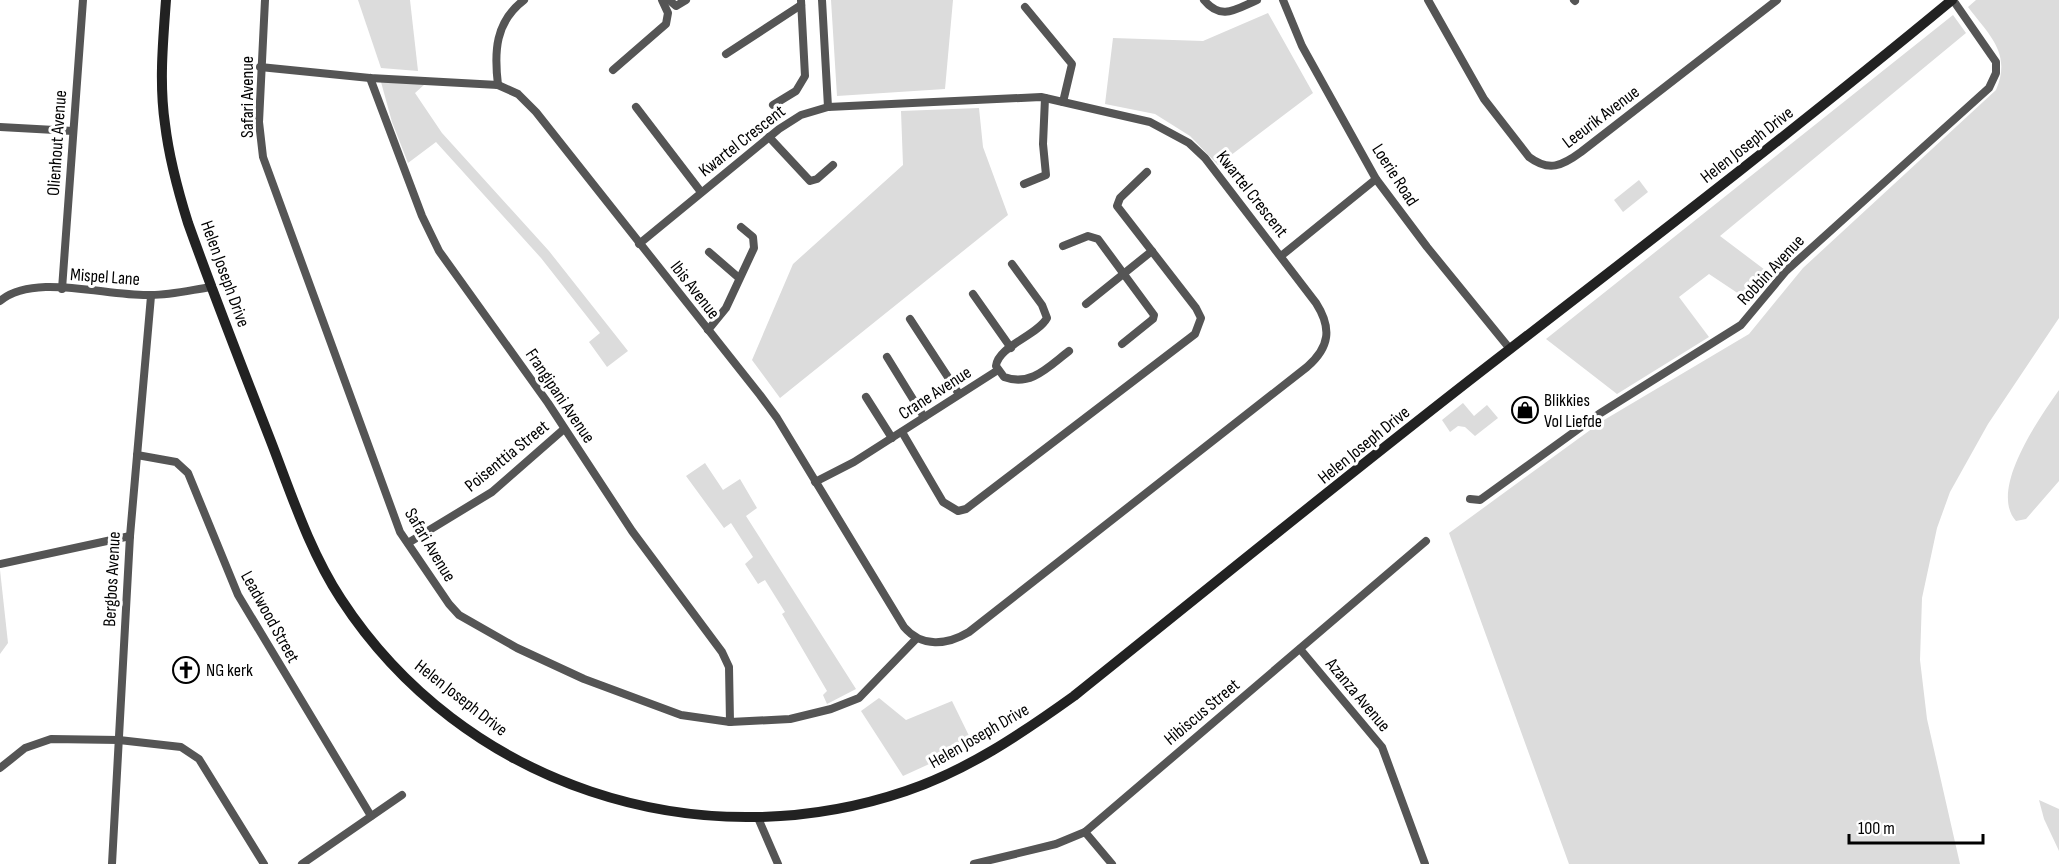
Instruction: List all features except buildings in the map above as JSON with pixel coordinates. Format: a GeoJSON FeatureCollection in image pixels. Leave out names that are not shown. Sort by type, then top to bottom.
{"type":"FeatureCollection","features":[{"type":"Feature","properties":{"kind":"street","name":"Olienhout Avenue"},"geometry":{"type":"LineString","coordinates":[[62,289],[83,0]]}},
{"type":"Feature","properties":{"kind":"street","name":"Helen Joseph Drive"},"geometry":{"type":"LineString","coordinates":[[166,0],[161,67],[165,124],[174,176],[211,287],[300,517],[326,574],[364,631],[408,681],[466,729],[499,749],[584,790],[648,808],[684,815],[758,818],[824,811],[878,800],[942,778],[1012,739],[1074,696],[1510,349],[1594,287],[1824,106],[1952,0]]}},
{"type":"Feature","properties":{"kind":"street","name":"Safari Avenue"},"geometry":{"type":"LineString","coordinates":[[265,0],[259,122],[263,157],[318,302],[372,460],[400,532],[448,604],[474,624],[584,679],[666,710],[698,718],[730,722],[790,719],[859,698],[916,639]]}},
{"type":"Feature","properties":{"kind":"street"},"geometry":{"type":"LineString","coordinates":[[498,85],[495,59],[498,36],[509,16],[524,0]]}},
{"type":"Feature","properties":{"kind":"street"},"geometry":{"type":"LineString","coordinates":[[614,70],[666,24],[668,13],[662,0]]}},
{"type":"Feature","properties":{"kind":"street"},"geometry":{"type":"LineString","coordinates":[[669,0],[676,6],[686,0]]}},
{"type":"Feature","properties":{"kind":"street"},"geometry":{"type":"LineString","coordinates":[[822,0],[828,107]]}},
{"type":"Feature","properties":{"kind":"street"},"geometry":{"type":"LineString","coordinates":[[1204,0],[1212,9],[1223,12],[1257,0]]}},
{"type":"Feature","properties":{"kind":"street","name":"Loerie Road"},"geometry":{"type":"LineString","coordinates":[[1283,0],[1302,46],[1376,179],[1427,247],[1510,349]]}},
{"type":"Feature","properties":{"kind":"street","name":"Leeurik Avenue"},"geometry":{"type":"LineString","coordinates":[[1428,0],[1484,99],[1529,157],[1538,164],[1557,167],[1581,152],[1777,0]]}},
{"type":"Feature","properties":{"kind":"street","name":"Robbin Avenue"},"geometry":{"type":"LineString","coordinates":[[1470,498],[1480,500],[1599,414],[1657,376],[1731,334],[1800,258],[1989,88],[1996,73],[1996,62],[1952,0]]}},
{"type":"Feature","properties":{"kind":"street"},"geometry":{"type":"LineString","coordinates":[[726,54],[801,2]]}},
{"type":"Feature","properties":{"kind":"street"},"geometry":{"type":"LineString","coordinates":[[773,105],[803,84],[805,76],[801,2]]}},
{"type":"Feature","properties":{"kind":"street"},"geometry":{"type":"LineString","coordinates":[[1025,7],[1072,64],[1063,102]]}},
{"type":"Feature","properties":{"kind":"street","name":"Ibis Avenue"},"geometry":{"type":"LineString","coordinates":[[260,67],[370,78],[498,85],[518,94],[536,112],[777,418],[904,627],[916,639]]}},
{"type":"Feature","properties":{"kind":"street","name":"Frangipani Avenue"},"geometry":{"type":"LineString","coordinates":[[370,78],[432,238],[632,531],[722,652],[729,667],[730,722]]}},
{"type":"Feature","properties":{"kind":"street","name":"Kwartel Crescent"},"geometry":{"type":"LineString","coordinates":[[639,244],[769,137],[801,115],[828,107],[995,98],[1045,98],[1150,122],[1189,143],[1205,158],[1281,256],[1326,321],[1326,341],[1316,359],[969,632],[936,643],[916,639]]}},
{"type":"Feature","properties":{"kind":"street"},"geometry":{"type":"LineString","coordinates":[[1024,184],[1046,175],[1043,144],[1045,98]]}},
{"type":"Feature","properties":{"kind":"street"},"geometry":{"type":"LineString","coordinates":[[636,107],[701,192]]}},
{"type":"Feature","properties":{"kind":"street"},"geometry":{"type":"LineString","coordinates":[[0,127],[73,131]]}},
{"type":"Feature","properties":{"kind":"street"},"geometry":{"type":"LineString","coordinates":[[769,137],[810,181],[817,179],[833,165]]}},
{"type":"Feature","properties":{"kind":"street"},"geometry":{"type":"LineString","coordinates":[[902,432],[943,502],[958,511],[976,505],[1195,334],[1201,318],[1197,308],[1116,206],[1120,198],[1148,172]]}},
{"type":"Feature","properties":{"kind":"street"},"geometry":{"type":"LineString","coordinates":[[1281,256],[1376,179]]}},
{"type":"Feature","properties":{"kind":"street"},"geometry":{"type":"LineString","coordinates":[[708,330],[722,314],[755,242],[753,237],[741,227]]}},
{"type":"Feature","properties":{"kind":"street"},"geometry":{"type":"LineString","coordinates":[[1064,246],[1093,236],[1124,273],[1154,317],[1122,344]]}},
{"type":"Feature","properties":{"kind":"street"},"geometry":{"type":"LineString","coordinates":[[1086,304],[1152,251]]}},
{"type":"Feature","properties":{"kind":"street"},"geometry":{"type":"LineString","coordinates":[[709,252],[739,278]]}},
{"type":"Feature","properties":{"kind":"street"},"geometry":{"type":"LineString","coordinates":[[998,370],[996,366],[999,357],[1041,326],[1047,318],[1042,304],[1012,264]]}},
{"type":"Feature","properties":{"kind":"street","name":"Mispel Lane"},"geometry":{"type":"LineString","coordinates":[[0,301],[20,288],[151,296],[211,287]]}},
{"type":"Feature","properties":{"kind":"street"},"geometry":{"type":"LineString","coordinates":[[973,294],[1011,348]]}},
{"type":"Feature","properties":{"kind":"street","name":"Bergbos Avenue"},"geometry":{"type":"LineString","coordinates":[[112,864],[130,536],[151,296]]}},
{"type":"Feature","properties":{"kind":"street"},"geometry":{"type":"LineString","coordinates":[[910,319],[959,394]]}},
{"type":"Feature","properties":{"kind":"street","name":"Crane Avenue"},"geometry":{"type":"LineString","coordinates":[[815,482],[902,432],[998,370],[1004,377],[1024,381],[1033,378],[1069,351]]}},
{"type":"Feature","properties":{"kind":"street"},"geometry":{"type":"LineString","coordinates":[[887,357],[924,417]]}},
{"type":"Feature","properties":{"kind":"street"},"geometry":{"type":"LineString","coordinates":[[866,397],[892,438]]}},
{"type":"Feature","properties":{"kind":"street","name":"Poisenttia Street"},"geometry":{"type":"LineString","coordinates":[[408,543],[492,492],[564,429]]}},
{"type":"Feature","properties":{"kind":"street","name":"Leadwood Street"},"geometry":{"type":"LineString","coordinates":[[136,455],[176,462],[188,473],[238,595],[371,816]]}},
{"type":"Feature","properties":{"kind":"street"},"geometry":{"type":"LineString","coordinates":[[0,564],[130,536]]}},
{"type":"Feature","properties":{"kind":"street","name":"Hibiscus Street"},"geometry":{"type":"LineString","coordinates":[[974,864],[1056,844],[1085,832],[1426,541]]}},
{"type":"Feature","properties":{"kind":"street","name":"Azanza Avenue"},"geometry":{"type":"LineString","coordinates":[[1300,649],[1382,747],[1425,864]]}},
{"type":"Feature","properties":{"kind":"street"},"geometry":{"type":"LineString","coordinates":[[0,768],[25,748],[41,740],[75,738],[175,745],[194,754],[264,864]]}},
{"type":"Feature","properties":{"kind":"street"},"geometry":{"type":"LineString","coordinates":[[302,864],[402,795]]}},
{"type":"Feature","properties":{"kind":"street"},"geometry":{"type":"LineString","coordinates":[[758,818],[778,864]]}},
{"type":"Feature","properties":{"kind":"street"},"geometry":{"type":"LineString","coordinates":[[1085,832],[1112,864]]}},
{"type":"Feature","properties":{"kind":"shaded area"},"geometry":{"type":"Polygon","coordinates":[[[358,0],[410,0],[418,71],[381,68],[358,0]]]}},
{"type":"Feature","properties":{"kind":"shaded area"},"geometry":{"type":"Polygon","coordinates":[[[831,0],[953,0],[945,89],[837,96],[831,0]]]}},
{"type":"Feature","properties":{"kind":"shaded area"},"geometry":{"type":"Polygon","coordinates":[[[1976,0],[2059,0],[2059,318],[1988,424],[1950,492],[1937,528],[1922,598],[1920,660],[1927,719],[1960,864],[1569,864],[1449,533],[1604,420],[1749,334],[1803,268],[1996,90],[2000,77],[2000,55],[1990,36],[1968,7],[1976,0]]]}},
{"type":"Feature","properties":{"kind":"shaded area"},"geometry":{"type":"Polygon","coordinates":[[[1268,13],[1313,93],[1218,165],[1190,136],[1155,114],[1105,104],[1113,38],[1203,41],[1268,13]]]}},
{"type":"Feature","properties":{"kind":"shaded area"},"geometry":{"type":"Polygon","coordinates":[[[1953,15],[1966,33],[1720,236],[1773,276],[1751,302],[1709,274],[1679,297],[1709,337],[1617,394],[1546,339],[1953,15]]]}},
{"type":"Feature","properties":{"kind":"shaded area"},"geometry":{"type":"Polygon","coordinates":[[[381,82],[425,84],[415,93],[442,133],[549,251],[628,351],[607,367],[589,342],[600,333],[541,258],[436,142],[408,163],[392,122],[381,82]]]}},
{"type":"Feature","properties":{"kind":"shaded area"},"geometry":{"type":"Polygon","coordinates":[[[979,108],[983,147],[1008,215],[780,398],[752,360],[793,264],[903,165],[901,111],[979,108]]]}},
{"type":"Feature","properties":{"kind":"shaded area"},"geometry":{"type":"Polygon","coordinates":[[[1639,180],[1648,192],[1623,212],[1614,200],[1639,180]]]}},
{"type":"Feature","properties":{"kind":"shaded area"},"geometry":{"type":"Polygon","coordinates":[[[2059,390],[2059,481],[2026,519],[2016,521],[2009,508],[2008,491],[2012,473],[2030,435],[2059,390]]]}},
{"type":"Feature","properties":{"kind":"shaded area"},"geometry":{"type":"Polygon","coordinates":[[[1463,403],[1474,416],[1487,405],[1498,418],[1475,436],[1465,427],[1458,426],[1450,432],[1442,420],[1463,403]]]}},
{"type":"Feature","properties":{"kind":"shaded area"},"geometry":{"type":"Polygon","coordinates":[[[705,463],[723,490],[740,479],[757,508],[746,516],[856,689],[827,704],[823,695],[827,691],[782,614],[785,612],[765,580],[758,584],[745,564],[753,557],[731,523],[724,528],[686,476],[705,463]]]}},
{"type":"Feature","properties":{"kind":"shaded area"},"geometry":{"type":"Polygon","coordinates":[[[0,570],[8,643],[0,654],[0,570]]]}},
{"type":"Feature","properties":{"kind":"shaded area"},"geometry":{"type":"Polygon","coordinates":[[[879,698],[906,720],[952,701],[973,744],[903,776],[861,711],[879,698]]]}},
{"type":"Feature","properties":{"kind":"shaded area"},"geometry":{"type":"Polygon","coordinates":[[[2039,800],[2059,809],[2059,851],[2044,819],[2039,800]]]}},
{"type":"Feature","properties":{"kind":"place","name":"Blikkies Vol Liefde"},"geometry":{"type":"Point","coordinates":[1525,410]}},
{"type":"Feature","properties":{"kind":"place","name":"NG kerk"},"geometry":{"type":"Point","coordinates":[186,670]}}]}
